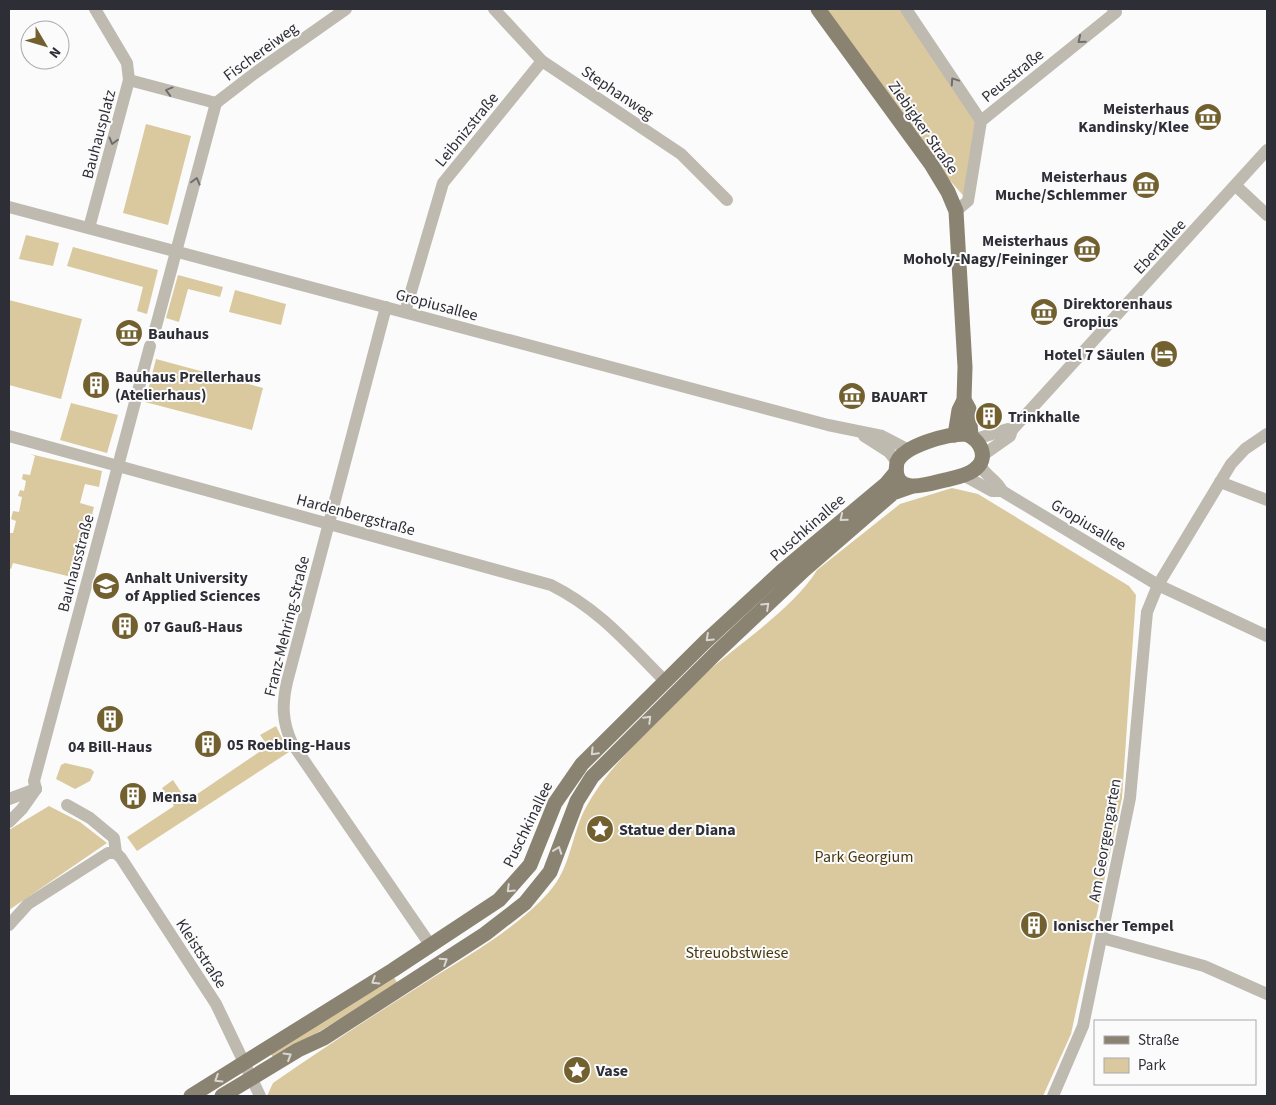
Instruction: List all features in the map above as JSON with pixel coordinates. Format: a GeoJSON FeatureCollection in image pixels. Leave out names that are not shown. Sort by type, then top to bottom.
{"type":"FeatureCollection","features":[{"type":"Feature","properties":{"kind":"main road","name":"Ziebigker Straße"},"geometry":{"type":"LineString","coordinates":[[818,9],[931,164],[948,192],[956,211],[964,340],[964,400],[959,410],[955,435]]}},
{"type":"Feature","properties":{"kind":"main road","name":"Ziebigker Straße"},"geometry":{"type":"LineString","coordinates":[[964,400],[969,409],[973,438],[981,445],[981,460]]}},
{"type":"Feature","properties":{"kind":"main road"},"geometry":{"type":"LineString","coordinates":[[907,449],[955,435],[973,438]]}},
{"type":"Feature","properties":{"kind":"main road","name":"Puschkinallee"},"geometry":{"type":"LineString","coordinates":[[191,1096],[431,946],[493,904],[521,878],[530,866],[555,803],[570,778],[664,680],[782,571],[886,484],[907,449]]}},
{"type":"Feature","properties":{"kind":"main road","name":"Puschkinallee"},"geometry":{"type":"LineString","coordinates":[[222,1096],[252,1077],[324,1038],[485,934],[525,903],[550,872],[577,801],[597,771],[677,690],[804,570],[893,493],[910,487],[924,486],[963,475],[973,471],[981,460]]}},
{"type":"Feature","properties":{"kind":"main road"},"geometry":{"type":"LineString","coordinates":[[896,467],[900,480],[910,487]]}},
{"type":"Feature","properties":{"kind":"street"},"geometry":{"type":"LineString","coordinates":[[95,9],[127,63],[129,80]]}},
{"type":"Feature","properties":{"kind":"street","name":"Fischereiweg"},"geometry":{"type":"LineString","coordinates":[[216,103],[346,9]]}},
{"type":"Feature","properties":{"kind":"street","name":"Stephanweg"},"geometry":{"type":"LineString","coordinates":[[494,9],[542,61],[681,154],[727,200]]}},
{"type":"Feature","properties":{"kind":"street"},"geometry":{"type":"LineString","coordinates":[[906,9],[981,121]]}},
{"type":"Feature","properties":{"kind":"street","name":"Peusstraße"},"geometry":{"type":"LineString","coordinates":[[956,211],[968,201],[981,121],[1116,10]]}},
{"type":"Feature","properties":{"kind":"street","name":"Leibnizstraße"},"geometry":{"type":"LineString","coordinates":[[405,312],[443,183],[542,61]]}},
{"type":"Feature","properties":{"kind":"street","name":"Bauhausplatz"},"geometry":{"type":"LineString","coordinates":[[89,228],[129,80],[216,103]]}},
{"type":"Feature","properties":{"kind":"street"},"geometry":{"type":"LineString","coordinates":[[155,330],[216,103]]}},
{"type":"Feature","properties":{"kind":"street","name":"Ebertallee"},"geometry":{"type":"LineString","coordinates":[[981,460],[1010,436],[1012,430],[1267,150]]}},
{"type":"Feature","properties":{"kind":"street"},"geometry":{"type":"LineString","coordinates":[[1236,186],[1267,215]]}},
{"type":"Feature","properties":{"kind":"street","name":"Gropiusallee"},"geometry":{"type":"LineString","coordinates":[[9,207],[858,432],[882,436],[907,449]]}},
{"type":"Feature","properties":{"kind":"street","name":"Franz-Mehring-Straße"},"geometry":{"type":"LineString","coordinates":[[386,307],[284,694],[284,722],[292,743],[431,946]]}},
{"type":"Feature","properties":{"kind":"street","name":"Bauhausstraße"},"geometry":{"type":"LineString","coordinates":[[36,789],[34,781],[150,346]]}},
{"type":"Feature","properties":{"kind":"street"},"geometry":{"type":"LineString","coordinates":[[973,438],[1003,430],[1012,430]]}},
{"type":"Feature","properties":{"kind":"street","name":"Gropiusallee"},"geometry":{"type":"LineString","coordinates":[[858,432],[889,452],[896,467]]}},
{"type":"Feature","properties":{"kind":"street","name":"Am Georgengarten"},"geometry":{"type":"LineString","coordinates":[[1053,1096],[1082,1026],[1130,798],[1146,622],[1150,605],[1158,585],[1237,456],[1267,434]]}},
{"type":"Feature","properties":{"kind":"street","name":"Hardenbergstraße"},"geometry":{"type":"LineString","coordinates":[[9,436],[551,584],[578,598],[608,623],[664,680]]}},
{"type":"Feature","properties":{"kind":"street","name":"Gropiusallee"},"geometry":{"type":"LineString","coordinates":[[981,460],[982,471],[999,484],[1002,491]]}},
{"type":"Feature","properties":{"kind":"street","name":"Gropiusallee"},"geometry":{"type":"LineString","coordinates":[[963,475],[992,490],[1002,491],[1158,585],[1267,636]]}},
{"type":"Feature","properties":{"kind":"street"},"geometry":{"type":"LineString","coordinates":[[1220,482],[1267,500]]}},
{"type":"Feature","properties":{"kind":"street"},"geometry":{"type":"LineString","coordinates":[[9,799],[36,789]]}},
{"type":"Feature","properties":{"kind":"street"},"geometry":{"type":"LineString","coordinates":[[9,822],[22,809],[36,789]]}},
{"type":"Feature","properties":{"kind":"street","name":"Kleiststraße"},"geometry":{"type":"LineString","coordinates":[[67,805],[90,818],[114,838],[116,853],[208,991],[260,1096]]}},
{"type":"Feature","properties":{"kind":"street"},"geometry":{"type":"LineString","coordinates":[[9,926],[28,904],[108,853],[116,853]]}},
{"type":"Feature","properties":{"kind":"street"},"geometry":{"type":"LineString","coordinates":[[1102,938],[1204,966],[1267,994]]}},
{"type":"Feature","properties":{"kind":"green space"},"geometry":{"type":"Polygon","coordinates":[[[818,9],[906,9],[981,121],[968,201],[909,134],[818,9]]]}},
{"type":"Feature","properties":{"kind":"green space"},"geometry":{"type":"Polygon","coordinates":[[[146,124],[191,136],[168,225],[123,213],[146,124]]]}},
{"type":"Feature","properties":{"kind":"green space"},"geometry":{"type":"Polygon","coordinates":[[[26,235],[59,243],[53,266],[19,259],[26,235]]]}},
{"type":"Feature","properties":{"kind":"green space"},"geometry":{"type":"Polygon","coordinates":[[[73,247],[158,270],[147,314],[137,311],[143,287],[67,266],[73,247]]]}},
{"type":"Feature","properties":{"kind":"green space"},"geometry":{"type":"Polygon","coordinates":[[[178,275],[223,287],[220,297],[188,289],[179,322],[166,318],[178,275]]]}},
{"type":"Feature","properties":{"kind":"green space"},"geometry":{"type":"Polygon","coordinates":[[[235,290],[286,304],[281,325],[229,312],[235,290]]]}},
{"type":"Feature","properties":{"kind":"green space"},"geometry":{"type":"Polygon","coordinates":[[[9,300],[82,319],[61,399],[9,385],[9,300]]]}},
{"type":"Feature","properties":{"kind":"green space"},"geometry":{"type":"Polygon","coordinates":[[[156,359],[263,388],[252,430],[145,402],[156,359]]]}},
{"type":"Feature","properties":{"kind":"green space"},"geometry":{"type":"Polygon","coordinates":[[[71,403],[118,415],[107,453],[60,440],[71,403]]]}},
{"type":"Feature","properties":{"kind":"green space"},"geometry":{"type":"Polygon","coordinates":[[[30,454],[102,471],[99,487],[85,484],[80,503],[94,507],[76,578],[13,563],[11,569],[9,568],[9,533],[13,533],[16,521],[11,519],[13,511],[19,512],[22,497],[18,496],[20,490],[24,491],[26,481],[22,479],[23,474],[30,475],[35,456],[30,454]]]}},
{"type":"Feature","properties":{"kind":"green space","name":"Park Georgium"},"geometry":{"type":"Polygon","coordinates":[[[952,488],[978,494],[1129,586],[1136,595],[1122,798],[1071,1034],[1043,1096],[267,1096],[273,1083],[366,1020],[490,942],[536,906],[549,892],[562,873],[584,811],[599,786],[628,752],[686,692],[714,666],[784,609],[808,583],[817,570],[900,504],[952,488]]]}},
{"type":"Feature","properties":{"kind":"green space"},"geometry":{"type":"Polygon","coordinates":[[[276,726],[289,752],[137,851],[127,837],[174,806],[162,788],[173,780],[187,801],[268,746],[260,735],[276,726]]]}},
{"type":"Feature","properties":{"kind":"green space"},"geometry":{"type":"Polygon","coordinates":[[[65,763],[91,769],[94,772],[90,781],[75,789],[56,779],[61,765],[65,763]]]}},
{"type":"Feature","properties":{"kind":"green space"},"geometry":{"type":"Polygon","coordinates":[[[49,806],[80,822],[107,843],[9,910],[9,830],[49,806]]]}},
{"type":"Feature","properties":{"kind":"green space"},"geometry":{"type":"Polygon","coordinates":[[[393,976],[398,984],[274,1059],[270,1053],[393,976]]]}},
{"type":"Feature","properties":{"kind":"place","name":"Meisterhaus Kandinsky/Klee"},"geometry":{"type":"Point","coordinates":[1208,117]}},
{"type":"Feature","properties":{"kind":"place","name":"Meisterhaus Muche/Schlemmer"},"geometry":{"type":"Point","coordinates":[1146,185]}},
{"type":"Feature","properties":{"kind":"place","name":"Meisterhaus Moholy-Nagy/Feininger"},"geometry":{"type":"Point","coordinates":[1087,249]}},
{"type":"Feature","properties":{"kind":"place","name":"Direktorenhaus Gropius"},"geometry":{"type":"Point","coordinates":[1044,312]}},
{"type":"Feature","properties":{"kind":"place","name":"Bauhaus"},"geometry":{"type":"Point","coordinates":[129,333]}},
{"type":"Feature","properties":{"kind":"place","name":"Hotel 7 Säulen"},"geometry":{"type":"Point","coordinates":[1164,354]}},
{"type":"Feature","properties":{"kind":"place","name":"Bauhaus Prellerhaus (Atelierhaus)"},"geometry":{"type":"Point","coordinates":[96,385]}},
{"type":"Feature","properties":{"kind":"place","name":"BAUART"},"geometry":{"type":"Point","coordinates":[852,396]}},
{"type":"Feature","properties":{"kind":"place","name":"Trinkhalle"},"geometry":{"type":"Point","coordinates":[989,416]}},
{"type":"Feature","properties":{"kind":"place","name":"Anhalt University of Applied Sciences"},"geometry":{"type":"Point","coordinates":[106,586]}},
{"type":"Feature","properties":{"kind":"place","name":"07 Gauß-Haus"},"geometry":{"type":"Point","coordinates":[125,626]}},
{"type":"Feature","properties":{"kind":"place","name":"04 Bill-Haus"},"geometry":{"type":"Point","coordinates":[110,719]}},
{"type":"Feature","properties":{"kind":"place","name":"05 Roebling-Haus"},"geometry":{"type":"Point","coordinates":[208,744]}},
{"type":"Feature","properties":{"kind":"place","name":"Mensa"},"geometry":{"type":"Point","coordinates":[133,796]}},
{"type":"Feature","properties":{"kind":"place","name":"Statue der Diana"},"geometry":{"type":"Point","coordinates":[600,829]}},
{"type":"Feature","properties":{"kind":"place","name":"Ionischer Tempel"},"geometry":{"type":"Point","coordinates":[1034,925]}},
{"type":"Feature","properties":{"kind":"place","name":"Vase"},"geometry":{"type":"Point","coordinates":[577,1070]}},
{"type":"Feature","properties":{"kind":"park label","name":"Streuobstwiese"},"geometry":{"type":"Point","coordinates":[737,952]}}]}
